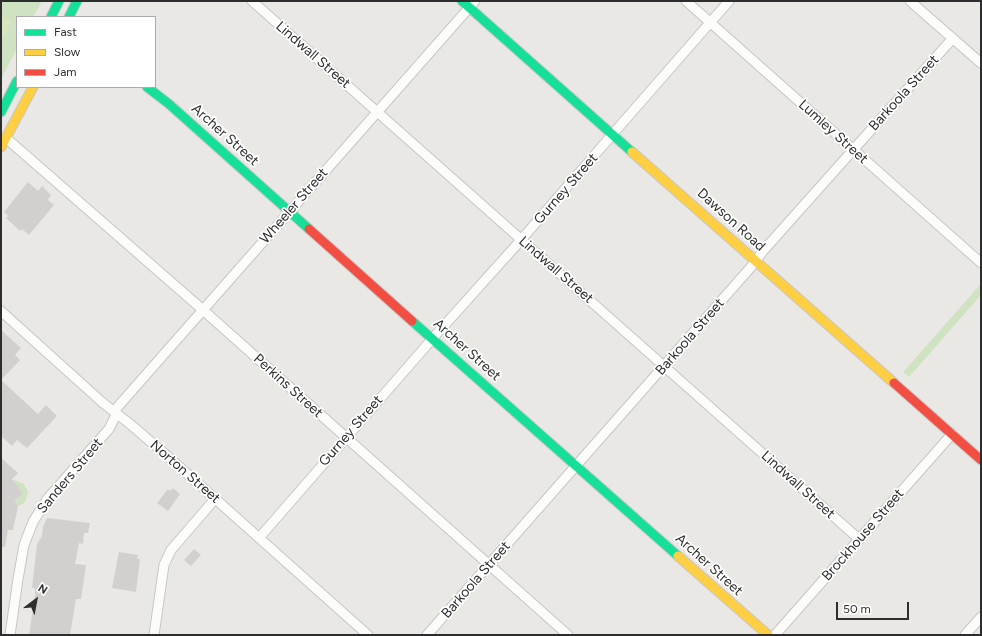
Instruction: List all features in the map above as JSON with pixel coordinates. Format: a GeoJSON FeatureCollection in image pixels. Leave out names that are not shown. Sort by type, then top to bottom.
{"type":"FeatureCollection","features":[{"type":"Feature","properties":{"kind":"street"},"geometry":{"type":"LineString","coordinates":[[52,14],[59,1]]}},
{"type":"Feature","properties":{"kind":"street"},"geometry":{"type":"LineString","coordinates":[[70,16],[77,1]]}},
{"type":"Feature","properties":{"kind":"street","name":"Lindwall Street"},"geometry":{"type":"LineString","coordinates":[[252,1],[859,539]]}},
{"type":"Feature","properties":{"kind":"street","name":"Lumley Street"},"geometry":{"type":"LineString","coordinates":[[686,1],[981,263]]}},
{"type":"Feature","properties":{"kind":"street","name":"Gurney Street"},"geometry":{"type":"LineString","coordinates":[[259,538],[433,338],[522,240],[729,1]]}},
{"type":"Feature","properties":{"kind":"street"},"geometry":{"type":"LineString","coordinates":[[910,1],[981,64]]}},
{"type":"Feature","properties":{"kind":"street","name":"Wheeler Street"},"geometry":{"type":"LineString","coordinates":[[115,412],[378,112],[468,3]]}},
{"type":"Feature","properties":{"kind":"street","name":"Dawson Road"},"geometry":{"type":"LineString","coordinates":[[468,3],[613,134],[981,460]]}},
{"type":"Feature","properties":{"kind":"street","name":"Barkoola Street"},"geometry":{"type":"LineString","coordinates":[[427,635],[751,267],[755,260],[953,38]]}},
{"type":"Feature","properties":{"kind":"street"},"geometry":{"type":"LineString","coordinates":[[1,112],[16,83]]}},
{"type":"Feature","properties":{"kind":"street"},"geometry":{"type":"LineString","coordinates":[[1,148],[32,88]]}},
{"type":"Feature","properties":{"kind":"street","name":"Archer Street"},"geometry":{"type":"LineString","coordinates":[[148,88],[169,104],[289,212],[768,635]]}},
{"type":"Feature","properties":{"kind":"street","name":"Perkins Street"},"geometry":{"type":"LineString","coordinates":[[6,138],[203,310],[568,635]]}},
{"type":"Feature","properties":{"kind":"street","name":"Norton Street"},"geometry":{"type":"LineString","coordinates":[[1,311],[368,635]]}},
{"type":"Feature","properties":{"kind":"street","name":"Sanders Street"},"geometry":{"type":"LineString","coordinates":[[10,635],[24,545],[33,522],[48,498],[109,429],[115,412]]}},
{"type":"Feature","properties":{"kind":"street","name":"Brockhouse Street"},"geometry":{"type":"LineString","coordinates":[[775,635],[952,434]]}},
{"type":"Feature","properties":{"kind":"street"},"geometry":{"type":"LineString","coordinates":[[154,635],[164,565],[171,550],[215,499]]}},
{"type":"Feature","properties":{"kind":"street"},"geometry":{"type":"LineString","coordinates":[[965,635],[981,617]]}},
{"type":"Feature","properties":{"kind":"green space"},"geometry":{"type":"Polygon","coordinates":[[[1,1],[42,1],[34,16],[16,16],[16,51],[1,79],[1,1]]]}},
{"type":"Feature","properties":{"kind":"green space"},"geometry":{"type":"Polygon","coordinates":[[[1,15],[12,21],[1,42],[1,15]]]}},
{"type":"Feature","properties":{"kind":"green space"},"geometry":{"type":"Polygon","coordinates":[[[981,284],[981,295],[909,377],[903,372],[981,284]]]}},
{"type":"Feature","properties":{"kind":"green space"},"geometry":{"type":"Polygon","coordinates":[[[14,480],[24,484],[28,492],[26,500],[23,504],[17,506],[14,501],[23,494],[16,485],[10,481],[14,480]]]}},
{"type":"Feature","properties":{"kind":"building"},"geometry":{"type":"Polygon","coordinates":[[[28,182],[38,191],[42,186],[51,195],[48,200],[54,205],[29,235],[22,229],[20,231],[6,218],[8,216],[4,212],[28,182]]]}},
{"type":"Feature","properties":{"kind":"building"},"geometry":{"type":"Polygon","coordinates":[[[1,330],[21,348],[15,355],[20,360],[1,380],[1,330]]]}},
{"type":"Feature","properties":{"kind":"building"},"geometry":{"type":"Polygon","coordinates":[[[1,380],[38,414],[46,405],[57,416],[27,448],[17,440],[12,446],[1,436],[1,380]]]}},
{"type":"Feature","properties":{"kind":"building"},"geometry":{"type":"Polygon","coordinates":[[[1,458],[18,473],[12,479],[23,494],[14,501],[18,506],[13,530],[8,530],[5,547],[1,547],[1,458]]]}},
{"type":"Feature","properties":{"kind":"building"},"geometry":{"type":"Polygon","coordinates":[[[173,488],[180,494],[168,511],[157,503],[168,489],[170,491],[173,488]]]}},
{"type":"Feature","properties":{"kind":"building"},"geometry":{"type":"Polygon","coordinates":[[[47,518],[90,523],[88,533],[84,533],[83,544],[79,543],[75,564],[86,565],[81,599],[76,599],[70,635],[29,635],[35,595],[35,588],[32,588],[37,544],[42,536],[43,527],[47,518]]]}},
{"type":"Feature","properties":{"kind":"building"},"geometry":{"type":"Polygon","coordinates":[[[194,549],[201,555],[191,566],[184,560],[194,549]]]}},
{"type":"Feature","properties":{"kind":"building"},"geometry":{"type":"Polygon","coordinates":[[[119,552],[138,555],[137,559],[140,559],[136,592],[112,588],[119,552]]]}},
{"type":"Feature","properties":{"kind":"traffic: fast"},"geometry":{"type":"LineString","coordinates":[[52,16],[59,1]]}},
{"type":"Feature","properties":{"kind":"traffic: fast"},"geometry":{"type":"LineString","coordinates":[[70,16],[77,1]]}},
{"type":"Feature","properties":{"kind":"traffic: fast"},"geometry":{"type":"LineString","coordinates":[[462,1],[632,152]]}},
{"type":"Feature","properties":{"kind":"traffic: fast"},"geometry":{"type":"LineString","coordinates":[[1,112],[16,83]]}},
{"type":"Feature","properties":{"kind":"traffic: fast"},"geometry":{"type":"LineString","coordinates":[[148,88],[169,104],[309,229]]}},
{"type":"Feature","properties":{"kind":"traffic: fast"},"geometry":{"type":"LineString","coordinates":[[412,321],[678,556]]}},
{"type":"Feature","properties":{"kind":"traffic: slow"},"geometry":{"type":"LineString","coordinates":[[1,147],[32,88]]}},
{"type":"Feature","properties":{"kind":"traffic: slow"},"geometry":{"type":"LineString","coordinates":[[632,152],[894,383]]}},
{"type":"Feature","properties":{"kind":"traffic: slow"},"geometry":{"type":"LineString","coordinates":[[678,556],[768,635]]}},
{"type":"Feature","properties":{"kind":"traffic: jam"},"geometry":{"type":"LineString","coordinates":[[309,229],[412,321]]}},
{"type":"Feature","properties":{"kind":"traffic: jam"},"geometry":{"type":"LineString","coordinates":[[894,383],[981,460]]}}]}
